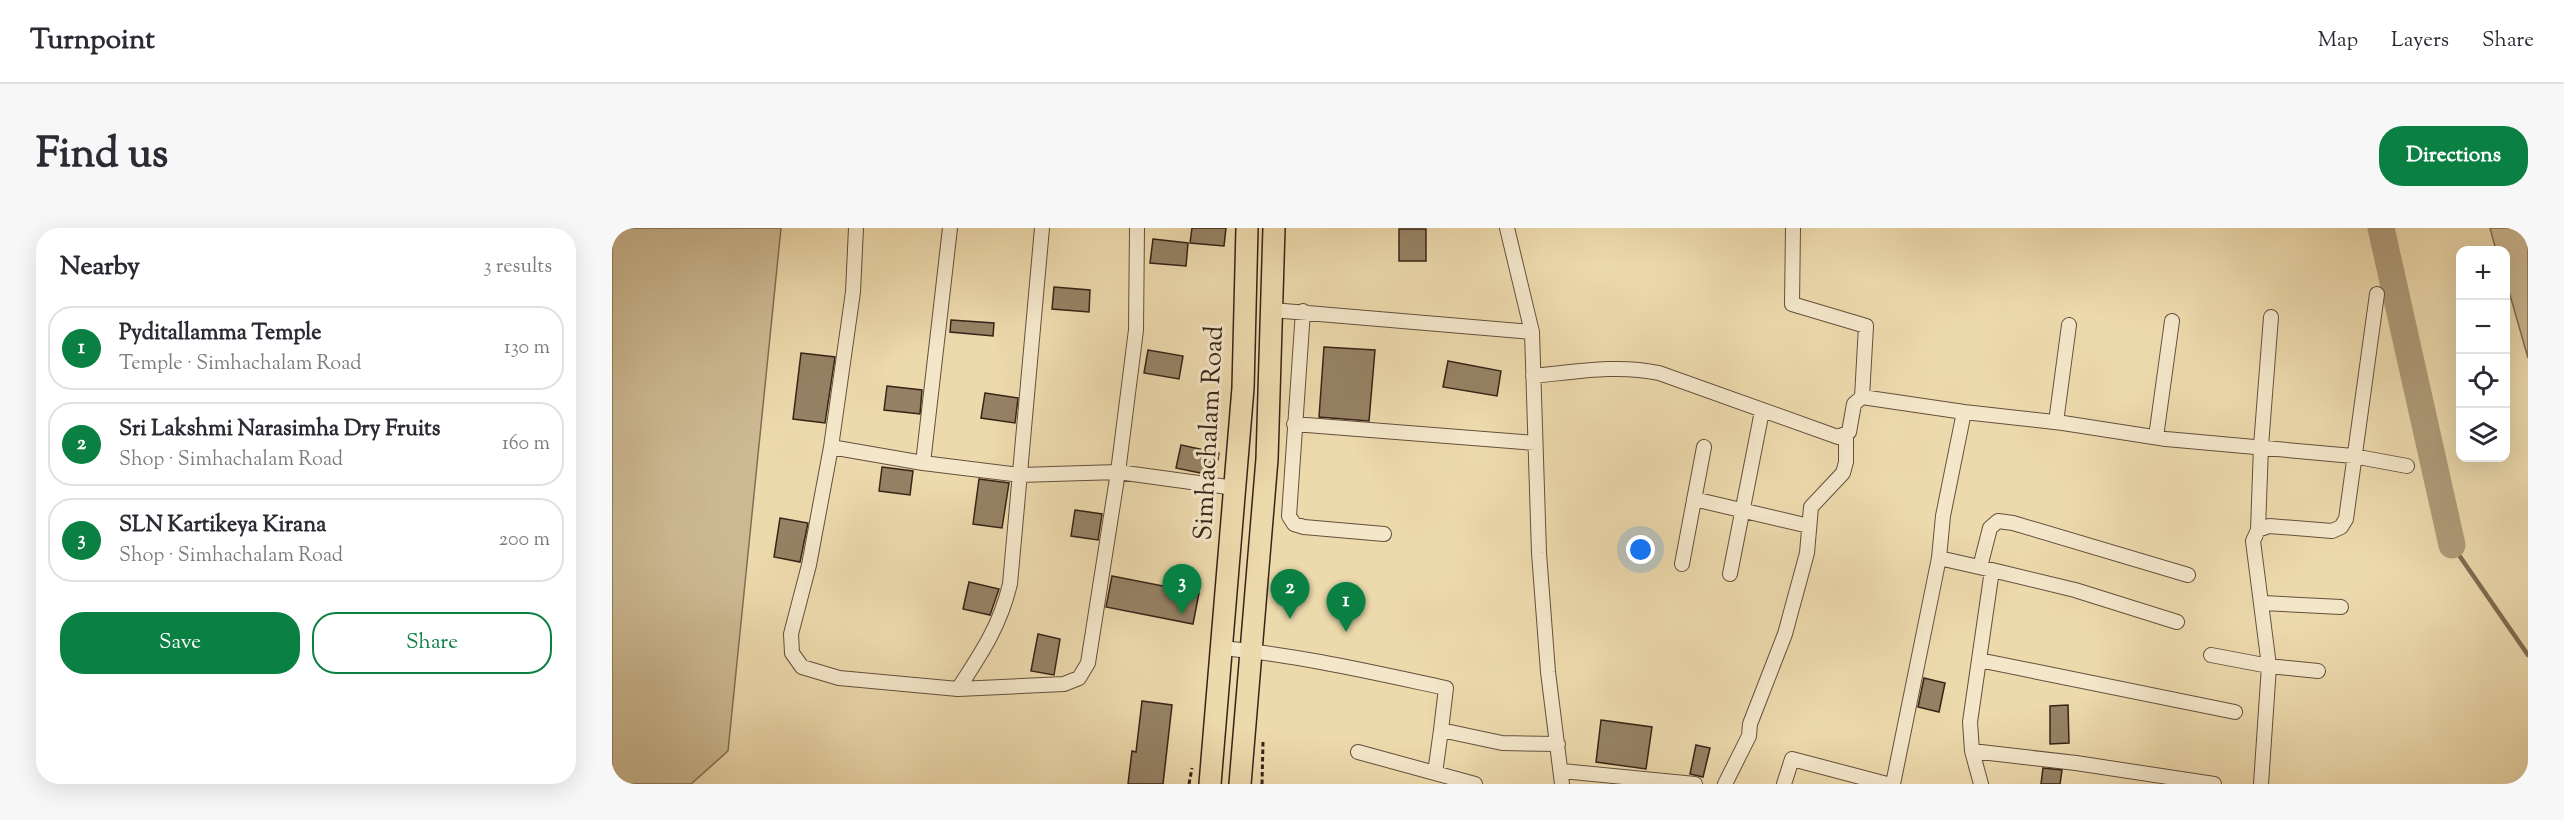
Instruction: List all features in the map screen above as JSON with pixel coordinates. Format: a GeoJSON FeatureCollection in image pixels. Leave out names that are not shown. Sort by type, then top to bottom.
{"type":"FeatureCollection","features":[{"type":"Feature","properties":{"kind":"main road","name":"Simhachalam Road"},"geometry":{"type":"LineString","coordinates":[[1210,784],[1242,388],[1247,228]]}},
{"type":"Feature","properties":{"kind":"main road"},"geometry":{"type":"LineString","coordinates":[[1240,784],[1267,459],[1274,228]]}},
{"type":"Feature","properties":{"kind":"main road"},"geometry":{"type":"LineString","coordinates":[[1245,308],[1272,310]]}},
{"type":"Feature","properties":{"kind":"street"},"geometry":{"type":"LineString","coordinates":[[856,228],[853,292],[831,447],[809,565],[791,634],[792,652],[802,668],[839,678],[958,689],[1064,684],[1079,678],[1088,663],[1118,472],[1136,330],[1137,228]]}},
{"type":"Feature","properties":{"kind":"street"},"geometry":{"type":"LineString","coordinates":[[923,463],[950,228]]}},
{"type":"Feature","properties":{"kind":"street"},"geometry":{"type":"LineString","coordinates":[[958,689],[990,639],[1003,611],[1010,584],[1042,228]]}},
{"type":"Feature","properties":{"kind":"street"},"geometry":{"type":"LineString","coordinates":[[1507,228],[1532,332],[1539,553],[1547,660],[1562,777],[1695,784]]}},
{"type":"Feature","properties":{"kind":"street"},"geometry":{"type":"LineString","coordinates":[[1725,784],[1749,736],[1750,724],[1785,634],[1808,553],[1811,507],[1843,473],[1846,462],[1846,435],[1851,426],[1854,404],[1862,397],[1866,326],[1792,304],[1793,228]]}},
{"type":"Feature","properties":{"kind":"street"},"geometry":{"type":"LineString","coordinates":[[2258,530],[2270,526],[2332,531],[2341,527],[2346,519],[2377,294]]}},
{"type":"Feature","properties":{"kind":"street"},"geometry":{"type":"LineString","coordinates":[[1272,310],[1532,332]]}},
{"type":"Feature","properties":{"kind":"street"},"geometry":{"type":"LineString","coordinates":[[1303,311],[1289,516],[1294,524],[1304,527],[1384,534]]}},
{"type":"Feature","properties":{"kind":"street"},"geometry":{"type":"LineString","coordinates":[[2261,784],[2269,666],[2263,603],[2253,541],[2258,530],[2261,446],[2271,317]]}},
{"type":"Feature","properties":{"kind":"street"},"geometry":{"type":"LineString","coordinates":[[2156,438],[2172,321]]}},
{"type":"Feature","properties":{"kind":"street"},"geometry":{"type":"LineString","coordinates":[[2056,422],[2069,325]]}},
{"type":"Feature","properties":{"kind":"street"},"geometry":{"type":"LineString","coordinates":[[1533,376],[1614,367],[1637,368],[1659,373],[1831,435],[1838,437],[1846,435]]}},
{"type":"Feature","properties":{"kind":"street"},"geometry":{"type":"LineString","coordinates":[[1862,397],[1964,412],[2056,422],[2156,438],[2353,456],[2407,466]]}},
{"type":"Feature","properties":{"kind":"street"},"geometry":{"type":"LineString","coordinates":[[1730,574],[1762,411]]}},
{"type":"Feature","properties":{"kind":"street"},"geometry":{"type":"LineString","coordinates":[[1893,784],[1939,558],[1943,516],[1964,412]]}},
{"type":"Feature","properties":{"kind":"street"},"geometry":{"type":"LineString","coordinates":[[1294,424],[1535,443]]}},
{"type":"Feature","properties":{"kind":"street"},"geometry":{"type":"LineString","coordinates":[[831,447],[923,463],[1020,475],[1118,472],[1235,488]]}},
{"type":"Feature","properties":{"kind":"street"},"geometry":{"type":"LineString","coordinates":[[1682,564],[1704,447]]}},
{"type":"Feature","properties":{"kind":"street"},"geometry":{"type":"LineString","coordinates":[[1694,499],[1809,526]]}},
{"type":"Feature","properties":{"kind":"street"},"geometry":{"type":"LineString","coordinates":[[1981,784],[1972,751],[1970,722],[1979,660],[1990,528],[1998,521],[2013,523],[2188,575]]}},
{"type":"Feature","properties":{"kind":"street"},"geometry":{"type":"LineString","coordinates":[[1939,558],[2075,591],[2177,622]]}},
{"type":"Feature","properties":{"kind":"street"},"geometry":{"type":"LineString","coordinates":[[2263,603],[2341,607]]}},
{"type":"Feature","properties":{"kind":"street"},"geometry":{"type":"LineString","coordinates":[[1222,648],[1323,661],[1446,688],[1435,773]]}},
{"type":"Feature","properties":{"kind":"street"},"geometry":{"type":"LineString","coordinates":[[2211,655],[2269,666],[2318,671]]}},
{"type":"Feature","properties":{"kind":"street"},"geometry":{"type":"LineString","coordinates":[[1979,660],[2235,712]]}},
{"type":"Feature","properties":{"kind":"street"},"geometry":{"type":"LineString","coordinates":[[1441,730],[1503,743],[1558,744]]}},
{"type":"Feature","properties":{"kind":"street"},"geometry":{"type":"LineString","coordinates":[[1972,751],[2076,763],[2214,784]]}},
{"type":"Feature","properties":{"kind":"street"},"geometry":{"type":"LineString","coordinates":[[1358,752],[1475,784]]}},
{"type":"Feature","properties":{"kind":"street"},"geometry":{"type":"LineString","coordinates":[[1784,784],[1792,759],[1887,784]]}},
{"type":"Feature","properties":{"kind":"shaded area"},"geometry":{"type":"Polygon","coordinates":[[[612,228],[781,228],[728,751],[691,784],[612,784],[612,228]]]}},
{"type":"Feature","properties":{"kind":"shaded area"},"geometry":{"type":"Polygon","coordinates":[[[2490,228],[2528,228],[2528,358],[2510,295],[2510,246],[2495,246],[2490,228]]]}},
{"type":"Feature","properties":{"kind":"building"},"geometry":{"type":"Polygon","coordinates":[[[1192,228],[1226,228],[1224,246],[1190,243],[1192,228]]]}},
{"type":"Feature","properties":{"kind":"building"},"geometry":{"type":"Polygon","coordinates":[[[1399,229],[1426,229],[1426,261],[1399,261],[1399,229]]]}},
{"type":"Feature","properties":{"kind":"building"},"geometry":{"type":"Polygon","coordinates":[[[1153,239],[1188,243],[1186,266],[1150,263],[1153,239]]]}},
{"type":"Feature","properties":{"kind":"building"},"geometry":{"type":"Polygon","coordinates":[[[1054,287],[1090,290],[1089,312],[1052,309],[1054,287]]]}},
{"type":"Feature","properties":{"kind":"building"},"geometry":{"type":"Polygon","coordinates":[[[951,320],[994,323],[993,336],[950,332],[951,320]]]}},
{"type":"Feature","properties":{"kind":"building"},"geometry":{"type":"Polygon","coordinates":[[[1324,347],[1375,350],[1369,421],[1319,417],[1324,347]]]}},
{"type":"Feature","properties":{"kind":"building"},"geometry":{"type":"Polygon","coordinates":[[[1148,350],[1183,356],[1179,379],[1144,373],[1148,350]]]}},
{"type":"Feature","properties":{"kind":"building"},"geometry":{"type":"Polygon","coordinates":[[[801,353],[835,357],[825,423],[793,419],[801,353]]]}},
{"type":"Feature","properties":{"kind":"building"},"geometry":{"type":"Polygon","coordinates":[[[1448,361],[1501,371],[1497,396],[1443,387],[1448,361]]]}},
{"type":"Feature","properties":{"kind":"building"},"geometry":{"type":"Polygon","coordinates":[[[887,386],[922,390],[920,414],[884,410],[887,386]]]}},
{"type":"Feature","properties":{"kind":"building"},"geometry":{"type":"Polygon","coordinates":[[[985,393],[1018,398],[1015,423],[981,418],[985,393]]]}},
{"type":"Feature","properties":{"kind":"building"},"geometry":{"type":"Polygon","coordinates":[[[1181,445],[1219,453],[1215,476],[1176,468],[1181,445]]]}},
{"type":"Feature","properties":{"kind":"building"},"geometry":{"type":"Polygon","coordinates":[[[882,467],[913,471],[910,495],[879,491],[882,467]]]}},
{"type":"Feature","properties":{"kind":"building"},"geometry":{"type":"Polygon","coordinates":[[[979,479],[1009,483],[1002,528],[973,524],[979,479]]]}},
{"type":"Feature","properties":{"kind":"building"},"geometry":{"type":"Polygon","coordinates":[[[1075,510],[1102,514],[1098,540],[1071,536],[1075,510]]]}},
{"type":"Feature","properties":{"kind":"building"},"geometry":{"type":"Polygon","coordinates":[[[780,518],[808,523],[800,562],[774,557],[780,518]]]}},
{"type":"Feature","properties":{"kind":"building"},"geometry":{"type":"Polygon","coordinates":[[[1112,576],[1199,593],[1193,624],[1106,607],[1112,576]]]}},
{"type":"Feature","properties":{"kind":"building"},"geometry":{"type":"Polygon","coordinates":[[[969,582],[999,589],[990,615],[963,609],[969,582]]]}},
{"type":"Feature","properties":{"kind":"building"},"geometry":{"type":"Polygon","coordinates":[[[1038,634],[1060,639],[1054,675],[1031,671],[1038,634]]]}},
{"type":"Feature","properties":{"kind":"building"},"geometry":{"type":"Polygon","coordinates":[[[1924,678],[1945,683],[1939,712],[1918,707],[1924,678]]]}},
{"type":"Feature","properties":{"kind":"building"},"geometry":{"type":"Polygon","coordinates":[[[1142,701],[1172,705],[1163,784],[1128,784],[1132,751],[1136,752],[1142,701]]]}},
{"type":"Feature","properties":{"kind":"building"},"geometry":{"type":"Polygon","coordinates":[[[2068,705],[2069,743],[2050,744],[2050,706],[2068,705]]]}},
{"type":"Feature","properties":{"kind":"building"},"geometry":{"type":"Polygon","coordinates":[[[1601,720],[1652,727],[1646,769],[1596,762],[1601,720]]]}},
{"type":"Feature","properties":{"kind":"building"},"geometry":{"type":"Polygon","coordinates":[[[1696,745],[1710,748],[1703,777],[1690,774],[1696,745]]]}},
{"type":"Feature","properties":{"kind":"building"},"geometry":{"type":"Polygon","coordinates":[[[2043,768],[2062,770],[2060,784],[2041,784],[2043,768]]]}},
{"type":"Feature","properties":{"kind":"waterway"},"geometry":{"type":"LineString","coordinates":[[2381,228],[2452,545]]}},
{"type":"Feature","properties":{"kind":"waterway"},"geometry":{"type":"LineString","coordinates":[[2452,545],[2528,655]]}},
{"type":"Feature","properties":{"kind":"place","name":"SLN Kartikeya Kirana"},"geometry":{"type":"Point","coordinates":[1182,614]}},
{"type":"Feature","properties":{"kind":"place","name":"Sri Lakshmi Narasimha Dry Fruits"},"geometry":{"type":"Point","coordinates":[1290,619]}},
{"type":"Feature","properties":{"kind":"place","name":"Pyditallamma Temple"},"geometry":{"type":"Point","coordinates":[1346,632]}}]}
